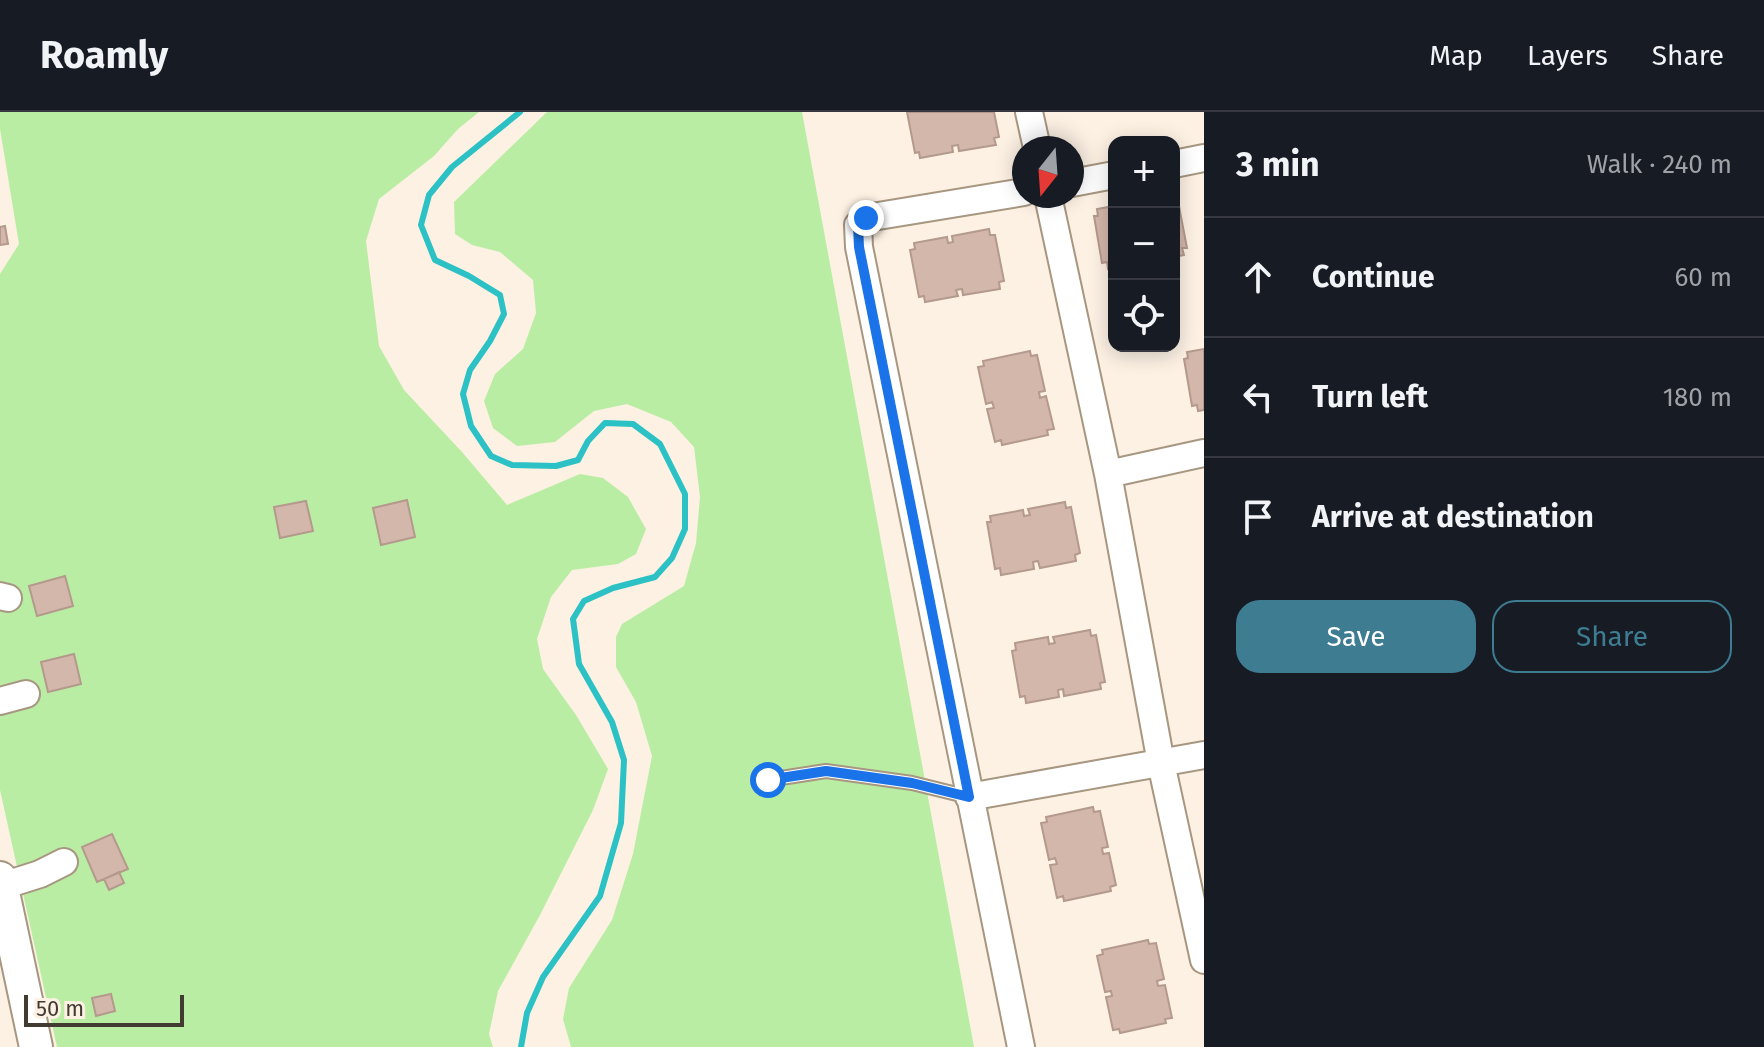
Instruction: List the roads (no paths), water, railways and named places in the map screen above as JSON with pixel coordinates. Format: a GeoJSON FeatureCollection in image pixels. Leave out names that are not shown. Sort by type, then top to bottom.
{"type":"FeatureCollection","features":[{"type":"Feature","properties":{"kind":"street"},"geometry":{"type":"LineString","coordinates":[[1029,112],[1034,136]]}},
{"type":"Feature","properties":{"kind":"street"},"geometry":{"type":"LineString","coordinates":[[1180,163],[1204,158]]}},
{"type":"Feature","properties":{"kind":"street"},"geometry":{"type":"LineString","coordinates":[[1084,181],[1108,176]]}},
{"type":"Feature","properties":{"kind":"street"},"geometry":{"type":"LineString","coordinates":[[1012,194],[866,218],[858,225],[859,247],[1021,1047]]}},
{"type":"Feature","properties":{"kind":"street"},"geometry":{"type":"LineString","coordinates":[[1051,208],[1108,474],[1161,763],[1204,960]]}},
{"type":"Feature","properties":{"kind":"street"},"geometry":{"type":"LineString","coordinates":[[1108,474],[1204,453]]}},
{"type":"Feature","properties":{"kind":"street"},"geometry":{"type":"LineString","coordinates":[[0,701],[26,694]]}},
{"type":"Feature","properties":{"kind":"street"},"geometry":{"type":"LineString","coordinates":[[969,797],[1204,755]]}},
{"type":"Feature","properties":{"kind":"street"},"geometry":{"type":"LineString","coordinates":[[36,1047],[1,882],[40,874],[64,862]]}},
{"type":"Feature","properties":{"kind":"lane"},"geometry":{"type":"LineString","coordinates":[[768,780],[826,771],[912,783],[969,797]]}},
{"type":"Feature","properties":{"kind":"waterway"},"geometry":{"type":"LineString","coordinates":[[520,112],[452,167],[429,195],[421,225],[435,260],[500,295],[504,314],[470,370],[463,394],[471,426],[491,456],[512,465],[556,466],[578,460],[588,441],[605,423],[633,424],[660,444],[685,494],[685,529],[672,558],[655,577],[613,588],[584,601],[573,619],[579,664],[612,722],[624,760],[621,823],[600,896],[543,977],[527,1013],[521,1047]]}}]}
